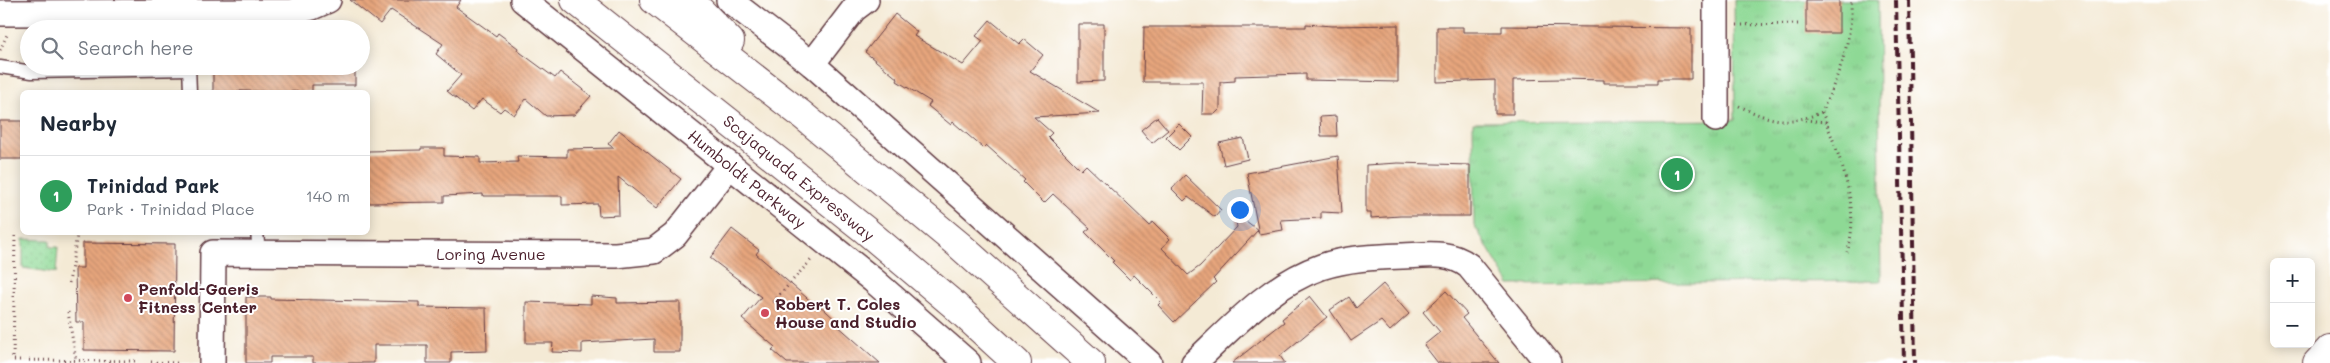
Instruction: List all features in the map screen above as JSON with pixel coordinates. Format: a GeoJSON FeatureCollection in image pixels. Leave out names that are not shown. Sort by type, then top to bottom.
{"type":"FeatureCollection","features":[{"type":"Feature","properties":{"kind":"highway"},"geometry":{"type":"LineString","coordinates":[[654,0],[801,114],[959,245],[1091,363]]}},
{"type":"Feature","properties":{"kind":"highway"},"geometry":{"type":"LineString","coordinates":[[690,0],[801,114]]}},
{"type":"Feature","properties":{"kind":"highway","name":"Scajaquada Expressway"},"geometry":{"type":"LineString","coordinates":[[574,2],[864,229],[953,304],[1017,363]]}},
{"type":"Feature","properties":{"kind":"highway"},"geometry":{"type":"LineString","coordinates":[[2317,363],[2330,349]]}},
{"type":"Feature","properties":{"kind":"street"},"geometry":{"type":"LineString","coordinates":[[198,20],[292,12],[312,7],[328,0]]}},
{"type":"Feature","properties":{"kind":"street","name":"Humboldt Parkway"},"geometry":{"type":"LineString","coordinates":[[523,0],[873,280],[968,363]]}},
{"type":"Feature","properties":{"kind":"street"},"geometry":{"type":"LineString","coordinates":[[729,0],[812,64],[1149,363]]}},
{"type":"Feature","properties":{"kind":"street"},"geometry":{"type":"LineString","coordinates":[[812,64],[854,9],[866,0]]}},
{"type":"Feature","properties":{"kind":"street"},"geometry":{"type":"LineString","coordinates":[[1716,0],[1723,111]]}},
{"type":"Feature","properties":{"kind":"street"},"geometry":{"type":"LineString","coordinates":[[4,21],[20,21]]}},
{"type":"Feature","properties":{"kind":"street","name":"Loring Avenue"},"geometry":{"type":"LineString","coordinates":[[212,363],[213,253],[258,243],[616,255],[654,251],[675,235],[730,165]]}},
{"type":"Feature","properties":{"kind":"street"},"geometry":{"type":"LineString","coordinates":[[1194,363],[1265,299],[1294,279],[1320,267],[1360,259],[1435,254],[1456,257],[1469,266],[1548,363]]}},
{"type":"Feature","properties":{"kind":"lane"},"geometry":{"type":"LineString","coordinates":[[0,67],[20,71]]}},
{"type":"Feature","properties":{"kind":"lane"},"geometry":{"type":"LineString","coordinates":[[189,75],[190,90]]}},
{"type":"Feature","properties":{"kind":"path"},"geometry":{"type":"LineString","coordinates":[[1723,111],[1794,122],[1822,112],[1835,82],[1847,46],[1851,0]]}},
{"type":"Feature","properties":{"kind":"path"},"geometry":{"type":"LineString","coordinates":[[0,50],[4,21]]}},
{"type":"Feature","properties":{"kind":"path"},"geometry":{"type":"LineString","coordinates":[[1730,25],[1800,24]]}},
{"type":"Feature","properties":{"kind":"path"},"geometry":{"type":"LineString","coordinates":[[1822,112],[1843,169],[1850,205],[1851,241],[1847,252]]}},
{"type":"Feature","properties":{"kind":"path"},"geometry":{"type":"LineString","coordinates":[[1804,120],[1826,122]]}},
{"type":"Feature","properties":{"kind":"path"},"geometry":{"type":"LineString","coordinates":[[69,283],[77,235]]}},
{"type":"Feature","properties":{"kind":"path"},"geometry":{"type":"LineString","coordinates":[[15,236],[13,360],[139,361]]}},
{"type":"Feature","properties":{"kind":"path"},"geometry":{"type":"LineString","coordinates":[[774,302],[811,260]]}},
{"type":"Feature","properties":{"kind":"path"},"geometry":{"type":"LineString","coordinates":[[68,312],[76,360]]}},
{"type":"Feature","properties":{"kind":"path"},"geometry":{"type":"LineString","coordinates":[[151,362],[179,363]]}},
{"type":"Feature","properties":{"kind":"green space"},"geometry":{"type":"Polygon","coordinates":[[[1734,0],[1878,0],[1881,281],[1510,285],[1474,225],[1473,122],[1735,120],[1734,0]]]}},
{"type":"Feature","properties":{"kind":"green space"},"geometry":{"type":"Polygon","coordinates":[[[23,239],[50,240],[50,247],[58,247],[56,273],[23,268],[23,239]]]}},
{"type":"Feature","properties":{"kind":"building"},"geometry":{"type":"Polygon","coordinates":[[[350,0],[461,0],[456,7],[496,36],[498,33],[518,48],[517,50],[555,78],[560,72],[591,96],[574,115],[546,116],[526,99],[514,115],[504,108],[500,112],[482,99],[472,111],[447,91],[461,75],[436,54],[443,44],[391,10],[380,24],[350,0]]]}},
{"type":"Feature","properties":{"kind":"building"},"geometry":{"type":"Polygon","coordinates":[[[1806,0],[1839,0],[1839,33],[1806,33],[1806,0]]]}},
{"type":"Feature","properties":{"kind":"building"},"geometry":{"type":"Polygon","coordinates":[[[895,14],[917,32],[914,36],[963,65],[983,41],[976,36],[990,20],[1019,44],[1024,39],[1043,55],[1030,71],[1100,113],[1034,117],[1052,133],[1048,137],[1081,170],[1086,165],[1149,225],[1153,222],[1170,239],[1162,248],[1188,275],[1200,266],[1237,227],[1234,212],[1258,230],[1213,279],[1216,282],[1174,322],[1158,305],[1161,302],[1134,275],[1130,280],[1112,262],[1114,261],[1085,232],[1090,228],[1053,194],[1044,203],[1023,182],[1025,180],[986,145],[983,148],[953,122],[951,125],[928,106],[931,102],[897,81],[898,79],[865,52],[895,14]]]}},
{"type":"Feature","properties":{"kind":"building"},"geometry":{"type":"Polygon","coordinates":[[[1078,24],[1104,24],[1104,81],[1078,82],[1078,24]]]}},
{"type":"Feature","properties":{"kind":"building"},"geometry":{"type":"Polygon","coordinates":[[[1306,24],[1332,26],[1398,25],[1398,82],[1306,80],[1306,74],[1235,76],[1235,81],[1220,82],[1220,109],[1215,114],[1202,114],[1203,82],[1143,82],[1144,27],[1306,27],[1306,24]]]}},
{"type":"Feature","properties":{"kind":"building"},"geometry":{"type":"Polygon","coordinates":[[[1502,26],[1691,28],[1691,79],[1658,79],[1658,83],[1604,83],[1604,80],[1561,79],[1513,80],[1513,114],[1495,114],[1495,80],[1437,82],[1437,27],[1463,27],[1463,32],[1502,32],[1502,26]]]}},
{"type":"Feature","properties":{"kind":"building"},"geometry":{"type":"Polygon","coordinates":[[[213,75],[355,75],[355,85],[312,85],[312,90],[213,90],[213,75]]]}},
{"type":"Feature","properties":{"kind":"building"},"geometry":{"type":"Polygon","coordinates":[[[1336,116],[1337,136],[1321,136],[1320,117],[1336,116]]]}},
{"type":"Feature","properties":{"kind":"building"},"geometry":{"type":"Polygon","coordinates":[[[1157,117],[1168,130],[1152,143],[1141,130],[1157,117]]]}},
{"type":"Feature","properties":{"kind":"building"},"geometry":{"type":"Polygon","coordinates":[[[0,121],[20,121],[20,159],[0,159],[0,121]]]}},
{"type":"Feature","properties":{"kind":"building"},"geometry":{"type":"Polygon","coordinates":[[[1179,124],[1192,137],[1179,150],[1166,137],[1179,124]]]}},
{"type":"Feature","properties":{"kind":"building"},"geometry":{"type":"Polygon","coordinates":[[[619,130],[681,179],[657,208],[618,177],[619,215],[599,216],[598,204],[562,205],[562,196],[483,196],[483,194],[444,196],[444,202],[370,203],[370,151],[444,148],[444,156],[480,157],[480,163],[518,162],[517,156],[567,157],[567,149],[614,148],[608,144],[619,130]]]}},
{"type":"Feature","properties":{"kind":"building"},"geometry":{"type":"Polygon","coordinates":[[[1243,138],[1248,159],[1224,165],[1219,143],[1243,138]]]}},
{"type":"Feature","properties":{"kind":"building"},"geometry":{"type":"Polygon","coordinates":[[[1338,156],[1342,213],[1321,212],[1321,218],[1281,220],[1283,230],[1259,234],[1247,173],[1338,156]]]}},
{"type":"Feature","properties":{"kind":"building"},"geometry":{"type":"Polygon","coordinates":[[[1398,163],[1470,165],[1470,216],[1371,218],[1371,213],[1366,213],[1366,165],[1398,163]]]}},
{"type":"Feature","properties":{"kind":"building"},"geometry":{"type":"Polygon","coordinates":[[[1185,175],[1221,210],[1215,217],[1188,197],[1184,201],[1172,189],[1185,175]]]}},
{"type":"Feature","properties":{"kind":"building"},"geometry":{"type":"Polygon","coordinates":[[[732,229],[759,250],[756,254],[814,304],[816,302],[838,322],[836,324],[880,363],[787,363],[772,350],[775,347],[742,319],[761,297],[710,258],[732,229]]]}},
{"type":"Feature","properties":{"kind":"building","name":"Penfold-Gaeris Fitness Center"},"geometry":{"type":"Polygon","coordinates":[[[83,243],[175,244],[174,351],[84,350],[84,322],[76,322],[75,268],[83,268],[83,243]]]}},
{"type":"Feature","properties":{"kind":"building"},"geometry":{"type":"Polygon","coordinates":[[[1383,284],[1409,314],[1390,331],[1381,321],[1351,341],[1330,310],[1349,297],[1356,308],[1383,284]]]}},
{"type":"Feature","properties":{"kind":"building"},"geometry":{"type":"Polygon","coordinates":[[[1446,291],[1467,314],[1462,318],[1499,363],[1438,363],[1424,345],[1440,332],[1423,312],[1446,291]]]}},
{"type":"Feature","properties":{"kind":"building"},"geometry":{"type":"Polygon","coordinates":[[[591,296],[617,298],[617,303],[680,302],[680,352],[654,352],[654,339],[582,343],[582,353],[552,352],[553,343],[526,343],[526,302],[591,304],[591,296]]]}},
{"type":"Feature","properties":{"kind":"building"},"geometry":{"type":"Polygon","coordinates":[[[1310,296],[1327,317],[1280,356],[1285,363],[1232,363],[1284,322],[1282,319],[1310,296]]]}},
{"type":"Feature","properties":{"kind":"building"},"geometry":{"type":"Polygon","coordinates":[[[246,297],[419,302],[419,307],[486,308],[487,351],[451,352],[451,363],[427,363],[427,345],[374,345],[374,363],[313,363],[313,357],[270,357],[270,363],[246,363],[246,297]]]}},
{"type":"Feature","properties":{"kind":"railway"},"geometry":{"type":"LineString","coordinates":[[1896,0],[1904,363]]}},
{"type":"Feature","properties":{"kind":"railway"},"geometry":{"type":"LineString","coordinates":[[1909,0],[1915,363]]}},
{"type":"Feature","properties":{"kind":"place","name":"Trinidad Park"},"geometry":{"type":"Point","coordinates":[1677,174]}},
{"type":"Feature","properties":{"kind":"place","name":"Penfold-Gaeris Fitness Center"},"geometry":{"type":"Point","coordinates":[128,298]}},
{"type":"Feature","properties":{"kind":"place","name":"Robert T. Coles House and Studio"},"geometry":{"type":"Point","coordinates":[765,313]}}]}
